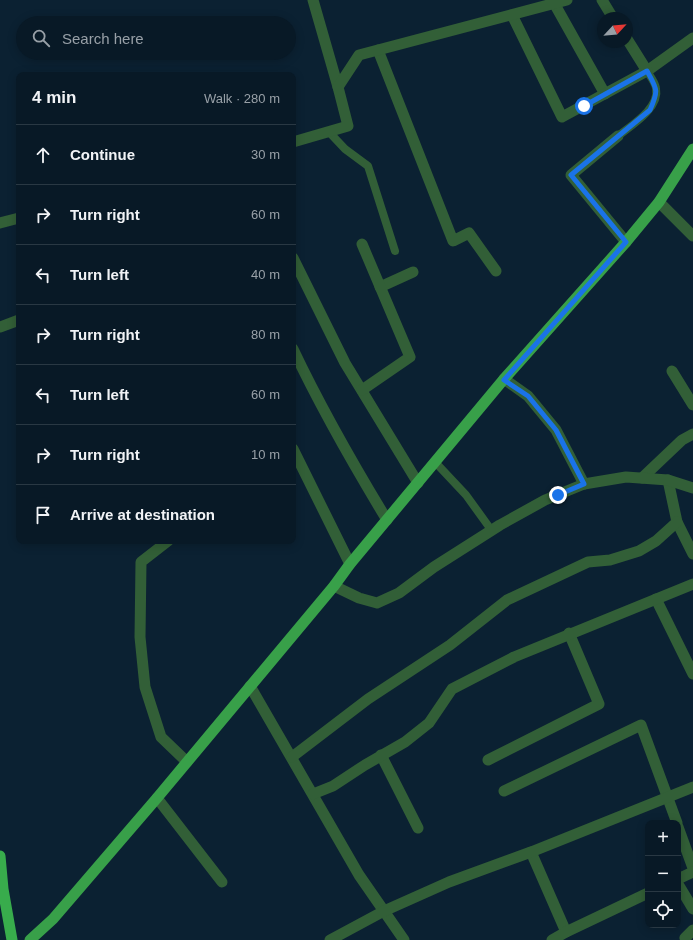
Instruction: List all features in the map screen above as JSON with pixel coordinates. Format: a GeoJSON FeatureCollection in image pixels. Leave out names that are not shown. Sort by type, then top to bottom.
{"type":"FeatureCollection","features":[{"type":"Feature","properties":{"kind":"highway"},"geometry":{"type":"LineString","coordinates":[[0,856],[3,889],[12,940]]}},
{"type":"Feature","properties":{"kind":"highway"},"geometry":{"type":"LineString","coordinates":[[0,913],[3,889]]}},
{"type":"Feature","properties":{"kind":"main road"},"geometry":{"type":"LineString","coordinates":[[30,940],[53,919],[157,798],[334,586],[386,520],[504,380],[626,242],[659,202],[693,149]]}},
{"type":"Feature","properties":{"kind":"main road"},"geometry":{"type":"LineString","coordinates":[[39,940],[53,919]]}},
{"type":"Feature","properties":{"kind":"street"},"geometry":{"type":"LineString","coordinates":[[296,141],[348,126],[313,0]]}},
{"type":"Feature","properties":{"kind":"street"},"geometry":{"type":"LineString","coordinates":[[338,87],[359,55],[567,0]]}},
{"type":"Feature","properties":{"kind":"street"},"geometry":{"type":"LineString","coordinates":[[602,0],[609,12]]}},
{"type":"Feature","properties":{"kind":"street"},"geometry":{"type":"LineString","coordinates":[[554,4],[605,94]]}},
{"type":"Feature","properties":{"kind":"street"},"geometry":{"type":"LineString","coordinates":[[512,14],[562,117],[647,71],[693,38]]}},
{"type":"Feature","properties":{"kind":"street"},"geometry":{"type":"LineString","coordinates":[[633,48],[647,71]]}},
{"type":"Feature","properties":{"kind":"street"},"geometry":{"type":"LineString","coordinates":[[378,50],[453,241],[470,233],[496,271]]}},
{"type":"Feature","properties":{"kind":"street"},"geometry":{"type":"LineString","coordinates":[[618,136],[571,175],[626,242]]}},
{"type":"Feature","properties":{"kind":"street"},"geometry":{"type":"LineString","coordinates":[[659,202],[693,236]]}},
{"type":"Feature","properties":{"kind":"street"},"geometry":{"type":"LineString","coordinates":[[0,223],[16,219]]}},
{"type":"Feature","properties":{"kind":"street"},"geometry":{"type":"LineString","coordinates":[[362,244],[410,357],[362,390]]}},
{"type":"Feature","properties":{"kind":"street"},"geometry":{"type":"LineString","coordinates":[[296,264],[345,363],[418,482]]}},
{"type":"Feature","properties":{"kind":"street"},"geometry":{"type":"LineString","coordinates":[[380,287],[413,272]]}},
{"type":"Feature","properties":{"kind":"street"},"geometry":{"type":"LineString","coordinates":[[0,327],[16,321]]}},
{"type":"Feature","properties":{"kind":"street"},"geometry":{"type":"LineString","coordinates":[[296,355],[318,400],[386,520]]}},
{"type":"Feature","properties":{"kind":"street"},"geometry":{"type":"LineString","coordinates":[[672,371],[693,405]]}},
{"type":"Feature","properties":{"kind":"street"},"geometry":{"type":"LineString","coordinates":[[504,380],[528,396],[556,430],[584,484]]}},
{"type":"Feature","properties":{"kind":"street"},"geometry":{"type":"LineString","coordinates":[[642,478],[682,440],[693,434]]}},
{"type":"Feature","properties":{"kind":"street"},"geometry":{"type":"LineString","coordinates":[[296,454],[350,564]]}},
{"type":"Feature","properties":{"kind":"street"},"geometry":{"type":"LineString","coordinates":[[334,586],[359,598],[376,603],[399,593],[434,567],[545,500],[584,484],[626,477],[668,480],[693,488]]}},
{"type":"Feature","properties":{"kind":"street"},"geometry":{"type":"LineString","coordinates":[[668,480],[676,522],[693,554]]}},
{"type":"Feature","properties":{"kind":"street"},"geometry":{"type":"LineString","coordinates":[[292,757],[368,699],[450,645],[507,600],[588,562],[610,560],[639,551],[656,541],[676,522]]}},
{"type":"Feature","properties":{"kind":"street"},"geometry":{"type":"LineString","coordinates":[[164,544],[141,562],[140,637],[145,687],[161,737],[187,762]]}},
{"type":"Feature","properties":{"kind":"street"},"geometry":{"type":"LineString","coordinates":[[313,794],[333,786],[381,755],[405,742],[429,723],[452,689],[514,657],[569,633],[693,584]]}},
{"type":"Feature","properties":{"kind":"street"},"geometry":{"type":"LineString","coordinates":[[656,599],[693,674]]}},
{"type":"Feature","properties":{"kind":"street"},"geometry":{"type":"LineString","coordinates":[[488,760],[599,704],[569,633]]}},
{"type":"Feature","properties":{"kind":"street"},"geometry":{"type":"LineString","coordinates":[[250,686],[359,875],[404,940]]}},
{"type":"Feature","properties":{"kind":"street"},"geometry":{"type":"LineString","coordinates":[[504,791],[641,725],[675,820]]}},
{"type":"Feature","properties":{"kind":"street"},"geometry":{"type":"LineString","coordinates":[[381,755],[418,828]]}},
{"type":"Feature","properties":{"kind":"street"},"geometry":{"type":"LineString","coordinates":[[330,940],[384,911],[449,882],[531,852],[693,787]]}},
{"type":"Feature","properties":{"kind":"street"},"geometry":{"type":"LineString","coordinates":[[157,798],[222,882]]}},
{"type":"Feature","properties":{"kind":"street"},"geometry":{"type":"LineString","coordinates":[[681,835],[693,868]]}},
{"type":"Feature","properties":{"kind":"street"},"geometry":{"type":"LineString","coordinates":[[531,852],[566,932]]}},
{"type":"Feature","properties":{"kind":"street"},"geometry":{"type":"LineString","coordinates":[[681,878],[693,872]]}},
{"type":"Feature","properties":{"kind":"street"},"geometry":{"type":"LineString","coordinates":[[681,889],[693,909]]}},
{"type":"Feature","properties":{"kind":"street"},"geometry":{"type":"LineString","coordinates":[[552,940],[645,895]]}},
{"type":"Feature","properties":{"kind":"street"},"geometry":{"type":"LineString","coordinates":[[686,940],[685,938],[693,930]]}},
{"type":"Feature","properties":{"kind":"lane"},"geometry":{"type":"LineString","coordinates":[[618,136],[650,110],[656,96],[656,87],[647,71]]}},
{"type":"Feature","properties":{"kind":"lane"},"geometry":{"type":"LineString","coordinates":[[329,132],[345,149],[368,166],[395,252]]}},
{"type":"Feature","properties":{"kind":"lane"},"geometry":{"type":"LineString","coordinates":[[435,462],[466,495],[492,531]]}},
{"type":"Feature","properties":{"kind":"route"},"geometry":{"type":"LineString","coordinates":[[558,495],[584,484],[556,430],[528,396],[504,380],[626,242],[571,175],[650,110],[656,96],[656,87],[647,71],[584,106]]}}]}
